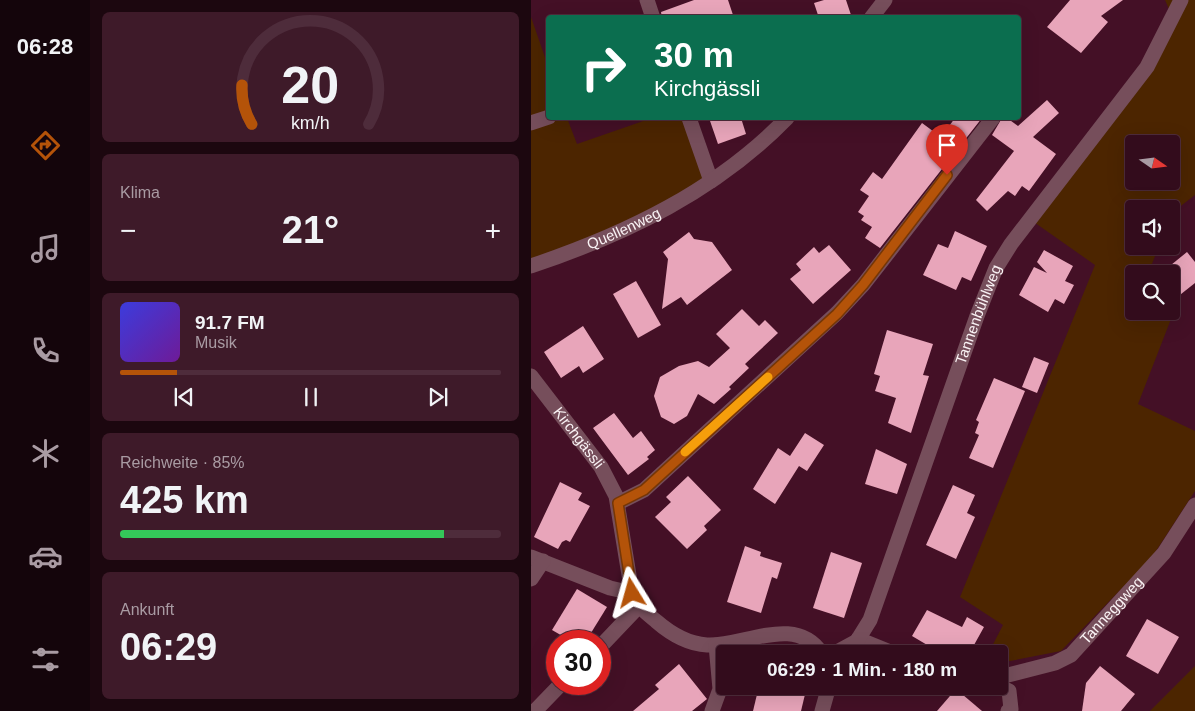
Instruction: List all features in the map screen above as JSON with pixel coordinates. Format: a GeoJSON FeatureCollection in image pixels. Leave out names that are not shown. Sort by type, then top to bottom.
{"type":"FeatureCollection","features":[{"type":"Feature","properties":{"kind":"street"},"geometry":{"type":"LineString","coordinates":[[647,0],[652,15]]}},
{"type":"Feature","properties":{"kind":"street"},"geometry":{"type":"LineString","coordinates":[[873,15],[885,0]]}},
{"type":"Feature","properties":{"kind":"street","name":"Tannenbühlweg"},"geometry":{"type":"LineString","coordinates":[[848,645],[858,639],[870,620],[977,316],[996,268],[1011,244],[1147,67],[1181,0]]}},
{"type":"Feature","properties":{"kind":"street"},"geometry":{"type":"LineString","coordinates":[[531,123],[546,119]]}},
{"type":"Feature","properties":{"kind":"street"},"geometry":{"type":"LineString","coordinates":[[690,120],[711,181]]}},
{"type":"Feature","properties":{"kind":"street","name":"Quellenweg"},"geometry":{"type":"LineString","coordinates":[[531,266],[580,250],[629,229],[678,202],[711,181],[744,156],[785,120]]}},
{"type":"Feature","properties":{"kind":"street"},"geometry":{"type":"LineString","coordinates":[[618,503],[644,490],[837,314],[863,285],[991,120]]}},
{"type":"Feature","properties":{"kind":"street","name":"Kirchgässli"},"geometry":{"type":"LineString","coordinates":[[531,376],[601,467],[618,503],[635,599]]}},
{"type":"Feature","properties":{"kind":"street","name":"Tanneggweg"},"geometry":{"type":"LineString","coordinates":[[1008,675],[1047,665],[1071,655],[1164,553],[1195,505]]}},
{"type":"Feature","properties":{"kind":"street"},"geometry":{"type":"LineString","coordinates":[[531,579],[537,559],[635,599],[677,636],[688,641],[716,644],[787,633],[814,645]]}},
{"type":"Feature","properties":{"kind":"street"},"geometry":{"type":"LineString","coordinates":[[611,633],[635,599]]}},
{"type":"Feature","properties":{"kind":"street"},"geometry":{"type":"LineString","coordinates":[[858,639],[873,645]]}},
{"type":"Feature","properties":{"kind":"street"},"geometry":{"type":"LineString","coordinates":[[712,711],[720,689],[716,644]]}},
{"type":"Feature","properties":{"kind":"street"},"geometry":{"type":"LineString","coordinates":[[1008,690],[1011,708],[1009,711]]}},
{"type":"Feature","properties":{"kind":"street"},"geometry":{"type":"LineString","coordinates":[[535,711],[550,695]]}},
{"type":"Feature","properties":{"kind":"street"},"geometry":{"type":"LineString","coordinates":[[822,711],[826,695]]}},
{"type":"Feature","properties":{"kind":"shaded area"},"geometry":{"type":"Polygon","coordinates":[[[1165,0],[1195,0],[1195,195],[1180,207],[1180,200],[1125,200],[1125,255],[1155,255],[1152,265],[1125,265],[1125,320],[1171,320],[1138,404],[1195,431],[1195,491],[1152,557],[1061,651],[1008,661],[1008,645],[993,645],[1003,625],[960,597],[1095,265],[1031,220],[1147,67],[1172,16],[1165,0]]]}},
{"type":"Feature","properties":{"kind":"shaded area"},"geometry":{"type":"Polygon","coordinates":[[[531,17],[546,60],[546,120],[568,120],[577,144],[646,120],[690,120],[711,181],[531,266],[531,17]]]}},
{"type":"Feature","properties":{"kind":"shaded area"},"geometry":{"type":"Polygon","coordinates":[[[1195,666],[1195,711],[1150,711],[1195,666]]]}},
{"type":"Feature","properties":{"kind":"building"},"geometry":{"type":"Polygon","coordinates":[[[694,0],[728,0],[733,15],[662,15],[661,12],[694,0]]]}},
{"type":"Feature","properties":{"kind":"building"},"geometry":{"type":"Polygon","coordinates":[[[824,0],[846,0],[851,15],[818,15],[814,3],[824,0]]]}},
{"type":"Feature","properties":{"kind":"building"},"geometry":{"type":"Polygon","coordinates":[[[1070,0],[1123,0],[1101,16],[1108,22],[1081,53],[1047,27],[1070,0]]]}},
{"type":"Feature","properties":{"kind":"building"},"geometry":{"type":"Polygon","coordinates":[[[1047,100],[1059,113],[1033,137],[1056,154],[1029,191],[1022,186],[1015,196],[1008,191],[987,211],[976,200],[1014,151],[992,135],[1001,120],[1010,120],[1018,126],[1047,100]]]}},
{"type":"Feature","properties":{"kind":"building"},"geometry":{"type":"Polygon","coordinates":[[[710,120],[742,120],[746,134],[718,144],[710,120]]]}},
{"type":"Feature","properties":{"kind":"building"},"geometry":{"type":"Polygon","coordinates":[[[954,120],[980,120],[880,248],[865,238],[872,227],[861,220],[864,216],[858,212],[869,196],[860,190],[873,172],[882,179],[922,123],[941,137],[954,120]]]}},
{"type":"Feature","properties":{"kind":"building"},"geometry":{"type":"Polygon","coordinates":[[[955,231],[987,246],[971,281],[962,277],[956,290],[923,275],[938,244],[948,248],[955,231]]]}},
{"type":"Feature","properties":{"kind":"building"},"geometry":{"type":"Polygon","coordinates":[[[689,232],[694,239],[712,242],[732,270],[687,305],[681,297],[662,309],[668,259],[663,252],[689,232]]]}},
{"type":"Feature","properties":{"kind":"building"},"geometry":{"type":"Polygon","coordinates":[[[829,245],[851,270],[813,304],[790,279],[801,270],[796,264],[814,247],[819,253],[829,245]]]}},
{"type":"Feature","properties":{"kind":"building"},"geometry":{"type":"Polygon","coordinates":[[[1044,250],[1073,266],[1065,281],[1074,285],[1064,304],[1055,299],[1048,312],[1019,295],[1034,267],[1047,273],[1037,262],[1044,250]]]}},
{"type":"Feature","properties":{"kind":"building"},"geometry":{"type":"Polygon","coordinates":[[[1187,252],[1195,262],[1195,283],[1180,295],[1180,265],[1171,265],[1187,252]]]}},
{"type":"Feature","properties":{"kind":"building"},"geometry":{"type":"Polygon","coordinates":[[[636,281],[661,325],[638,338],[613,294],[636,281]]]}},
{"type":"Feature","properties":{"kind":"building"},"geometry":{"type":"Polygon","coordinates":[[[742,309],[759,326],[765,320],[778,333],[745,364],[749,368],[729,387],[731,389],[714,404],[698,394],[687,416],[674,424],[661,417],[654,396],[660,377],[679,366],[698,361],[709,367],[730,348],[716,334],[742,309]]]}},
{"type":"Feature","properties":{"kind":"building"},"geometry":{"type":"Polygon","coordinates":[[[583,326],[604,359],[583,373],[579,366],[561,378],[544,352],[583,326]]]}},
{"type":"Feature","properties":{"kind":"building"},"geometry":{"type":"Polygon","coordinates":[[[887,330],[933,344],[923,375],[929,376],[911,433],[888,423],[896,398],[875,391],[880,376],[874,374],[887,330]]]}},
{"type":"Feature","properties":{"kind":"building"},"geometry":{"type":"Polygon","coordinates":[[[1034,357],[1049,363],[1037,393],[1022,387],[1034,357]]]}},
{"type":"Feature","properties":{"kind":"building"},"geometry":{"type":"Polygon","coordinates":[[[994,378],[1025,391],[993,468],[969,458],[979,435],[975,433],[979,422],[976,420],[994,378]]]}},
{"type":"Feature","properties":{"kind":"building"},"geometry":{"type":"Polygon","coordinates":[[[614,413],[633,438],[641,431],[655,450],[647,457],[649,459],[628,475],[593,428],[614,413]]]}},
{"type":"Feature","properties":{"kind":"building"},"geometry":{"type":"Polygon","coordinates":[[[805,433],[824,445],[807,471],[799,466],[775,504],[753,489],[778,448],[790,456],[805,433]]]}},
{"type":"Feature","properties":{"kind":"building"},"geometry":{"type":"Polygon","coordinates":[[[876,449],[907,464],[897,494],[865,484],[876,449]]]}},
{"type":"Feature","properties":{"kind":"building"},"geometry":{"type":"Polygon","coordinates":[[[688,476],[721,510],[704,526],[707,530],[687,549],[655,517],[671,502],[666,497],[688,476]]]}},
{"type":"Feature","properties":{"kind":"building"},"geometry":{"type":"Polygon","coordinates":[[[560,482],[582,493],[578,500],[590,506],[570,542],[566,540],[562,542],[558,549],[534,537],[560,482]]]}},
{"type":"Feature","properties":{"kind":"building"},"geometry":{"type":"Polygon","coordinates":[[[953,485],[975,495],[967,513],[975,517],[956,559],[926,545],[953,485]]]}},
{"type":"Feature","properties":{"kind":"building"},"geometry":{"type":"Polygon","coordinates":[[[745,546],[761,552],[760,556],[782,563],[777,579],[772,577],[761,613],[727,602],[745,546]]]}},
{"type":"Feature","properties":{"kind":"building"},"geometry":{"type":"Polygon","coordinates":[[[831,552],[862,563],[844,618],[813,608],[831,552]]]}},
{"type":"Feature","properties":{"kind":"building"},"geometry":{"type":"Polygon","coordinates":[[[577,589],[607,607],[593,630],[552,630],[577,589]]]}},
{"type":"Feature","properties":{"kind":"building"},"geometry":{"type":"Polygon","coordinates":[[[927,610],[962,627],[967,617],[984,627],[974,645],[927,645],[912,636],[927,610]]]}},
{"type":"Feature","properties":{"kind":"building"},"geometry":{"type":"Polygon","coordinates":[[[1147,619],[1179,637],[1158,674],[1126,656],[1147,619]]]}},
{"type":"Feature","properties":{"kind":"building"},"geometry":{"type":"Polygon","coordinates":[[[679,664],[707,699],[692,711],[633,711],[659,689],[655,685],[679,664]]]}},
{"type":"Feature","properties":{"kind":"building"},"geometry":{"type":"Polygon","coordinates":[[[1100,666],[1135,694],[1121,711],[1082,711],[1086,683],[1100,666]]]}},
{"type":"Feature","properties":{"kind":"building"},"geometry":{"type":"Polygon","coordinates":[[[757,695],[805,695],[801,711],[753,711],[757,695]]]}},
{"type":"Feature","properties":{"kind":"building"},"geometry":{"type":"Polygon","coordinates":[[[951,695],[963,695],[982,711],[937,711],[951,695]]]}},
{"type":"Feature","properties":{"kind":"slow traffic"},"geometry":{"type":"LineString","coordinates":[[685,452],[768,377]]}},
{"type":"Feature","properties":{"kind":"route"},"geometry":{"type":"LineString","coordinates":[[632,593],[618,503],[644,490],[837,314],[863,285],[947,175]]}}]}
